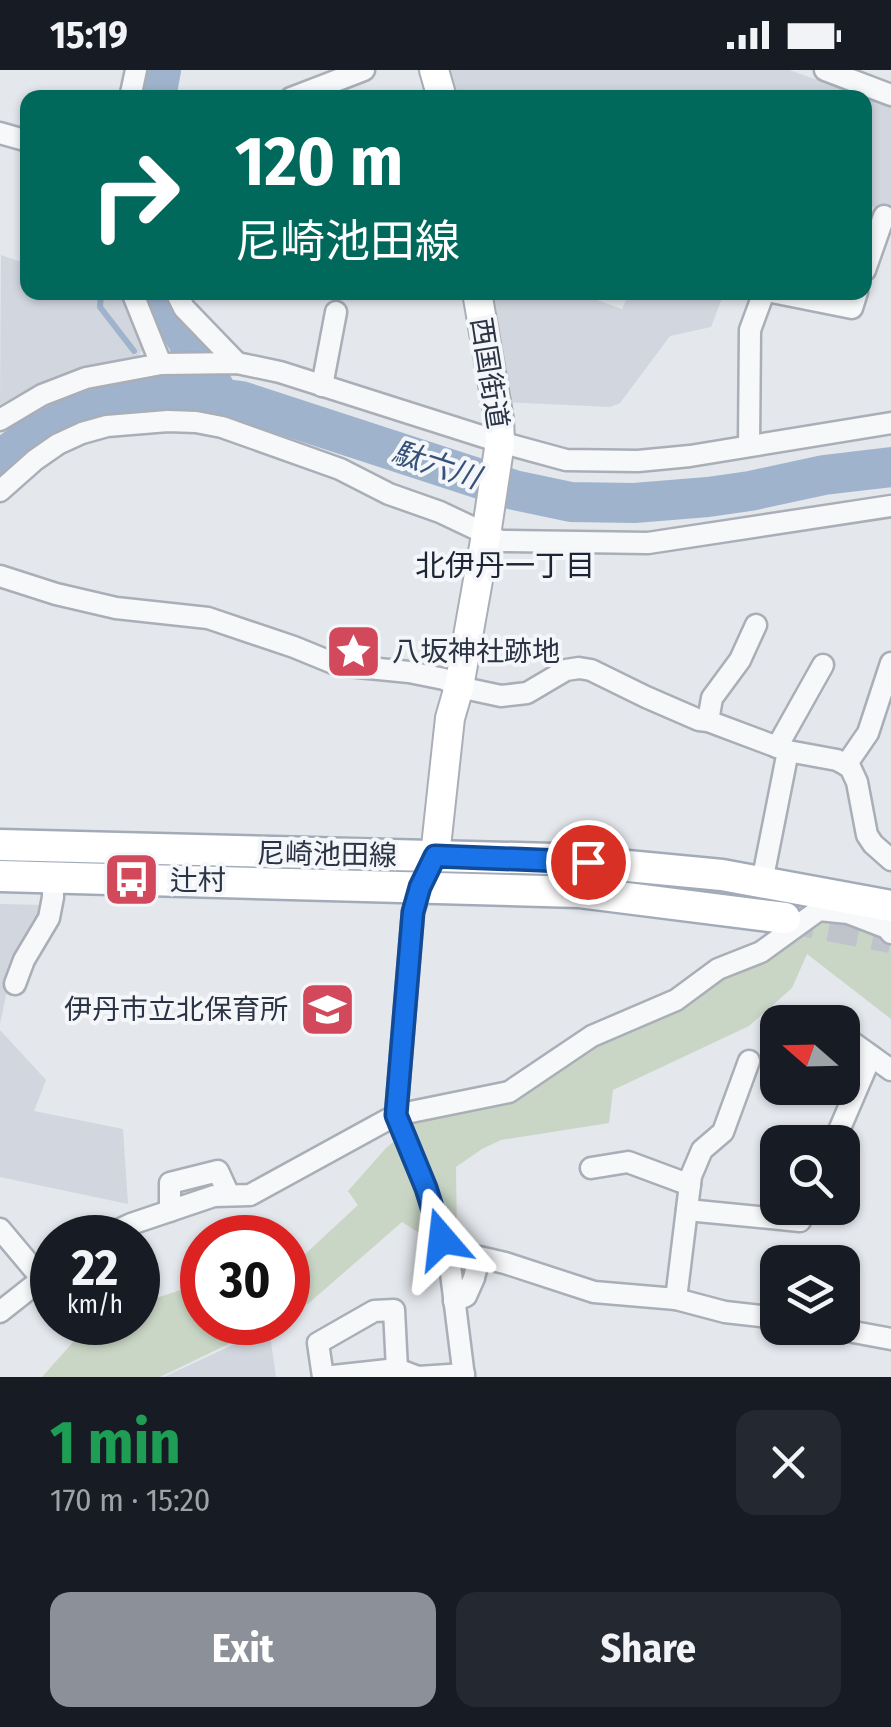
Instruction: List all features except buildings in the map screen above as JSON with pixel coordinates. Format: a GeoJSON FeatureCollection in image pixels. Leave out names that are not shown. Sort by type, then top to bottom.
{"type":"FeatureCollection","features":[{"type":"Feature","properties":{"kind":"main road","name":"尼崎池田線"},"geometry":{"type":"LineString","coordinates":[[0,845],[554,860],[722,875],[891,906]]}},
{"type":"Feature","properties":{"kind":"main road","name":"尼崎池田線"},"geometry":{"type":"LineString","coordinates":[[0,876],[578,892],[785,918]]}},
{"type":"Feature","properties":{"kind":"street"},"geometry":{"type":"LineString","coordinates":[[312,90],[364,70]]}},
{"type":"Feature","properties":{"kind":"street"},"geometry":{"type":"LineString","coordinates":[[825,70],[891,96]]}},
{"type":"Feature","properties":{"kind":"street"},"geometry":{"type":"LineString","coordinates":[[872,244],[880,214]]}},
{"type":"Feature","properties":{"kind":"street"},"geometry":{"type":"LineString","coordinates":[[136,300],[169,364]]}},
{"type":"Feature","properties":{"kind":"street"},"geometry":{"type":"LineString","coordinates":[[180,300],[231,363]]}},
{"type":"Feature","properties":{"kind":"street","name":"西国街道"},"geometry":{"type":"LineString","coordinates":[[435,856],[450,718],[459,687],[500,448],[499,419],[478,300]]}},
{"type":"Feature","properties":{"kind":"street"},"geometry":{"type":"LineString","coordinates":[[749,445],[750,330],[761,300]]}},
{"type":"Feature","properties":{"kind":"street"},"geometry":{"type":"LineString","coordinates":[[812,300],[852,308],[854,300]]}},
{"type":"Feature","properties":{"kind":"street"},"geometry":{"type":"LineString","coordinates":[[322,386],[336,312]]}},
{"type":"Feature","properties":{"kind":"street"},"geometry":{"type":"LineString","coordinates":[[0,420],[42,395],[86,378],[169,364],[231,363],[280,372],[500,448],[566,460],[638,461],[690,456],[891,423]]}},
{"type":"Feature","properties":{"kind":"street"},"geometry":{"type":"LineString","coordinates":[[0,490],[46,452],[82,434],[107,426],[168,420],[222,427],[340,469],[389,494],[487,530],[502,541],[648,543],[891,506]]}},
{"type":"Feature","properties":{"kind":"street"},"geometry":{"type":"LineString","coordinates":[[0,576],[116,608],[208,618],[338,665],[409,672],[501,696],[527,693],[566,670],[591,670],[699,720],[783,749],[846,764],[857,782],[867,835],[891,860]]}},
{"type":"Feature","properties":{"kind":"street"},"geometry":{"type":"LineString","coordinates":[[708,721],[712,698],[740,660],[747,633]]}},
{"type":"Feature","properties":{"kind":"street"},"geometry":{"type":"LineString","coordinates":[[846,764],[868,733],[891,663]]}},
{"type":"Feature","properties":{"kind":"street"},"geometry":{"type":"LineString","coordinates":[[762,882],[783,749],[821,675]]}},
{"type":"Feature","properties":{"kind":"street"},"geometry":{"type":"LineString","coordinates":[[397,1370],[394,1310],[374,1311],[318,1343],[323,1377],[397,1370],[418,1377],[464,1376],[450,1264],[396,1115],[413,912],[435,856]]}},
{"type":"Feature","properties":{"kind":"street"},"geometry":{"type":"LineString","coordinates":[[15,984],[49,918],[53,877]]}},
{"type":"Feature","properties":{"kind":"street"},"geometry":{"type":"LineString","coordinates":[[160,1215],[214,1196],[250,1195],[396,1115],[508,1092],[592,1036],[676,1000],[718,968],[761,952],[819,910],[848,912],[891,933]]}},
{"type":"Feature","properties":{"kind":"street"},"geometry":{"type":"LineString","coordinates":[[860,1048],[891,1070]]}},
{"type":"Feature","properties":{"kind":"street"},"geometry":{"type":"LineString","coordinates":[[841,1125],[871,1056]]}},
{"type":"Feature","properties":{"kind":"street"},"geometry":{"type":"LineString","coordinates":[[676,1299],[690,1184],[702,1150],[723,1132],[749,1061]]}},
{"type":"Feature","properties":{"kind":"street"},"geometry":{"type":"LineString","coordinates":[[590,1168],[628,1162],[690,1184]]}},
{"type":"Feature","properties":{"kind":"street"},"geometry":{"type":"LineString","coordinates":[[687,1210],[760,1217]]}},
{"type":"Feature","properties":{"kind":"street"},"geometry":{"type":"LineString","coordinates":[[0,1229],[30,1258]]}},
{"type":"Feature","properties":{"kind":"street"},"geometry":{"type":"LineString","coordinates":[[454,1301],[466,1296],[479,1257],[594,1292],[676,1299],[724,1312],[760,1316]]}},
{"type":"Feature","properties":{"kind":"street"},"geometry":{"type":"LineString","coordinates":[[0,1312],[30,1288]]}},
{"type":"Feature","properties":{"kind":"street"},"geometry":{"type":"LineString","coordinates":[[860,1333],[891,1339]]}},
{"type":"Feature","properties":{"kind":"shaded area"},"geometry":{"type":"Polygon","coordinates":[[[442,70],[789,70],[846,90],[447,90],[442,70]]]}},
{"type":"Feature","properties":{"kind":"shaded area"},"geometry":{"type":"Polygon","coordinates":[[[872,99],[891,106],[891,214],[872,207],[872,99]]]}},
{"type":"Feature","properties":{"kind":"shaded area"},"geometry":{"type":"Polygon","coordinates":[[[1,255],[20,262],[20,300],[123,300],[145,346],[137,358],[90,365],[53,377],[0,407],[1,255]]]}},
{"type":"Feature","properties":{"kind":"shaded area"},"geometry":{"type":"Polygon","coordinates":[[[485,300],[597,300],[622,309],[626,300],[721,300],[711,327],[670,336],[620,403],[610,407],[505,402],[485,300]]]}},
{"type":"Feature","properties":{"kind":"shaded area"},"geometry":{"type":"Polygon","coordinates":[[[0,904],[45,905],[11,972],[0,1024],[0,904]]]}},
{"type":"Feature","properties":{"kind":"shaded area"},"geometry":{"type":"Polygon","coordinates":[[[0,1030],[46,1080],[34,1111],[123,1129],[128,1204],[0,1177],[0,1030]]]}},
{"type":"Feature","properties":{"kind":"shaded area"},"geometry":{"type":"Polygon","coordinates":[[[233,1345],[271,1345],[276,1377],[164,1377],[233,1345]]]}},
{"type":"Feature","properties":{"kind":"green space"},"geometry":{"type":"Polygon","coordinates":[[[789,900],[891,919],[891,1019],[807,954],[792,988],[773,1005],[760,1005],[760,1016],[749,1026],[613,1090],[609,1123],[501,1140],[456,1167],[457,1241],[424,1236],[402,1222],[310,1302],[310,1250],[358,1205],[348,1191],[386,1148],[420,1119],[547,1071],[736,950],[782,936],[789,900]]]}},
{"type":"Feature","properties":{"kind":"green space"},"geometry":{"type":"Polygon","coordinates":[[[180,1290],[180,1345],[226,1345],[160,1377],[42,1377],[70,1345],[160,1345],[160,1297],[180,1290]]]}},
{"type":"Feature","properties":{"kind":"waterway"},"geometry":{"type":"LineString","coordinates":[[157,90],[161,70]]}},
{"type":"Feature","properties":{"kind":"waterway"},"geometry":{"type":"LineString","coordinates":[[101,300],[100,307],[134,351]]}},
{"type":"Feature","properties":{"kind":"waterway"},"geometry":{"type":"LineString","coordinates":[[165,300],[220,398]]}},
{"type":"Feature","properties":{"kind":"waterway","name":"駄六川"},"geometry":{"type":"LineString","coordinates":[[0,460],[33,436],[73,416],[164,391],[241,401],[514,490],[571,502],[634,503],[708,497],[891,467]]}},
{"type":"Feature","properties":{"kind":"tunnel"},"geometry":{"type":"LineString","coordinates":[[785,918],[891,938]]}},
{"type":"Feature","properties":{"kind":"place","name":"八坂神社跡地"},"geometry":{"type":"Point","coordinates":[353,651]}},
{"type":"Feature","properties":{"kind":"place","name":"辻村"},"geometry":{"type":"Point","coordinates":[131,880]}},
{"type":"Feature","properties":{"kind":"place","name":"伊丹市立北保育所"},"geometry":{"type":"Point","coordinates":[327,1009]}},
{"type":"Feature","properties":{"kind":"district","name":"北伊丹一丁目"},"geometry":{"type":"Point","coordinates":[505,566]}},
{"type":"Feature","properties":{"kind":"route"},"geometry":{"type":"LineString","coordinates":[[442,1239],[396,1115],[413,912],[420,887],[435,856],[588,862]]}}]}
